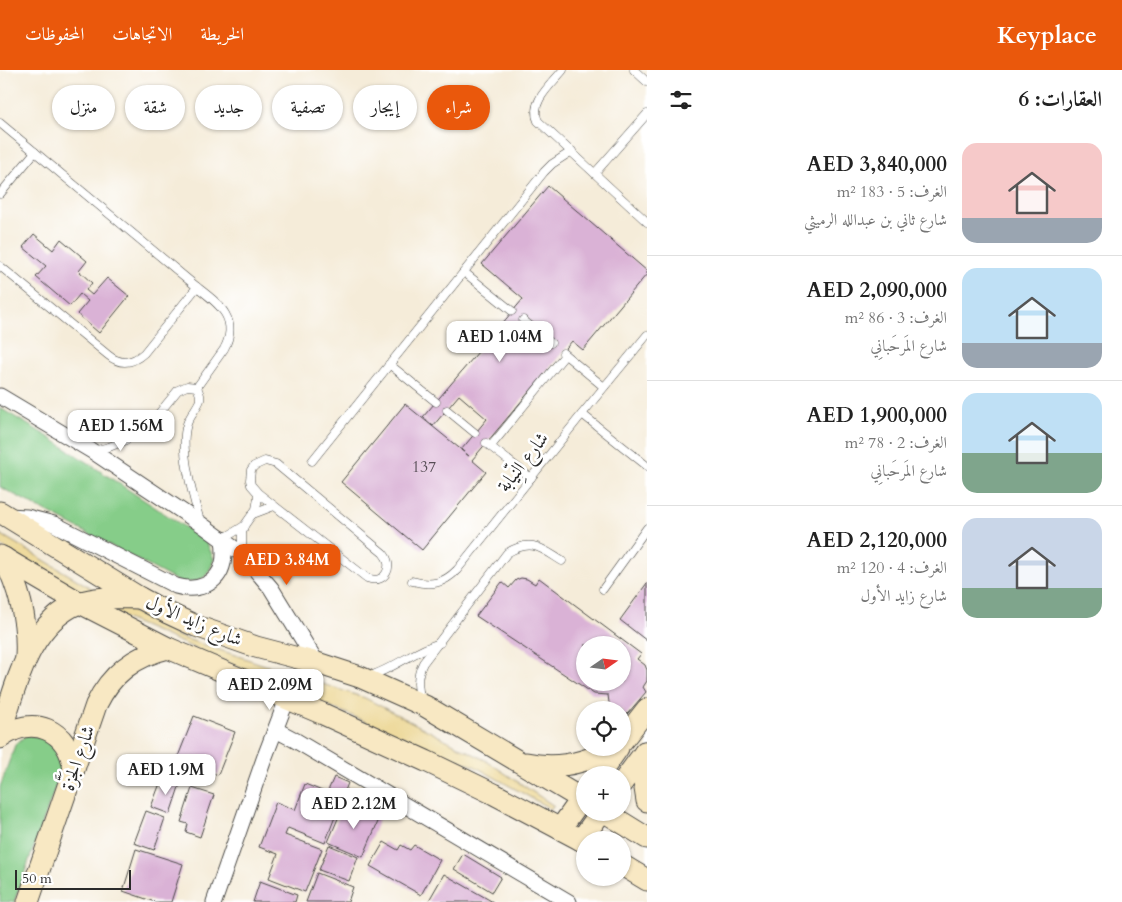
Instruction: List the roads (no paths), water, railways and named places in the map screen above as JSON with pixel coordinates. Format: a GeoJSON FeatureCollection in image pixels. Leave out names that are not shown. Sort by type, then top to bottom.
{"type":"FeatureCollection","features":[{"type":"Feature","properties":{"kind":"main road","name":"شارع زايد الأول"},"geometry":{"type":"LineString","coordinates":[[3,514],[140,598],[175,616],[256,647],[317,663],[360,677],[426,706],[517,761],[576,794]]}},
{"type":"Feature","properties":{"kind":"main road","name":"شارع زايد الأول"},"geometry":{"type":"LineString","coordinates":[[2,557],[80,603],[168,648],[426,761],[576,837]]}},
{"type":"Feature","properties":{"kind":"main road"},"geometry":{"type":"LineString","coordinates":[[2,557],[14,580],[22,603],[26,632],[26,660]]}},
{"type":"Feature","properties":{"kind":"main road"},"geometry":{"type":"LineString","coordinates":[[0,733],[26,660],[39,636],[48,626],[63,613],[80,603],[140,598]]}},
{"type":"Feature","properties":{"kind":"main road","name":"شارع الجَزَّة"},"geometry":{"type":"LineString","coordinates":[[28,902],[102,692],[111,679],[132,661],[144,655],[168,648]]}},
{"type":"Feature","properties":{"kind":"main road"},"geometry":{"type":"LineString","coordinates":[[631,729],[647,709]]}},
{"type":"Feature","properties":{"kind":"main road"},"geometry":{"type":"LineString","coordinates":[[0,738],[14,729],[23,726],[42,727],[65,743],[70,751],[74,769]]}},
{"type":"Feature","properties":{"kind":"main road"},"geometry":{"type":"LineString","coordinates":[[631,771],[646,751]]}},
{"type":"Feature","properties":{"kind":"main road"},"geometry":{"type":"LineString","coordinates":[[646,751],[644,782],[647,801]]}},
{"type":"Feature","properties":{"kind":"main road"},"geometry":{"type":"LineString","coordinates":[[517,761],[540,766],[564,765],[595,756]]}},
{"type":"Feature","properties":{"kind":"main road"},"geometry":{"type":"LineString","coordinates":[[560,829],[576,808]]}},
{"type":"Feature","properties":{"kind":"main road"},"geometry":{"type":"LineString","coordinates":[[620,821],[647,838]]}},
{"type":"Feature","properties":{"kind":"main road"},"geometry":{"type":"LineString","coordinates":[[631,870],[647,880]]}},
{"type":"Feature","properties":{"kind":"street"},"geometry":{"type":"LineString","coordinates":[[0,396],[92,451],[223,539],[242,554],[271,588],[317,663]]}},
{"type":"Feature","properties":{"kind":"street"},"geometry":{"type":"LineString","coordinates":[[3,514],[27,517],[54,524],[176,586],[186,589],[208,584],[219,573],[224,558],[223,539]]}},
{"type":"Feature","properties":{"kind":"street"},"geometry":{"type":"LineString","coordinates":[[214,902],[287,699]]}},
{"type":"Feature","properties":{"kind":"street"},"geometry":{"type":"LineString","coordinates":[[276,730],[569,902]]}},
{"type":"Feature","properties":{"kind":"lane"},"geometry":{"type":"LineString","coordinates":[[564,70],[537,103],[535,112],[541,124],[647,222]]}},
{"type":"Feature","properties":{"kind":"lane"},"geometry":{"type":"LineString","coordinates":[[634,70],[647,82]]}},
{"type":"Feature","properties":{"kind":"lane"},"geometry":{"type":"LineString","coordinates":[[595,173],[647,114]]}},
{"type":"Feature","properties":{"kind":"lane"},"geometry":{"type":"LineString","coordinates":[[0,123],[220,305],[227,317],[230,330],[229,337],[224,349],[197,387]]}},
{"type":"Feature","properties":{"kind":"lane"},"geometry":{"type":"LineString","coordinates":[[312,461],[544,172],[552,164],[572,151]]}},
{"type":"Feature","properties":{"kind":"lane"},"geometry":{"type":"LineString","coordinates":[[0,194],[35,152]]}},
{"type":"Feature","properties":{"kind":"lane"},"geometry":{"type":"LineString","coordinates":[[0,266],[119,362],[133,361],[139,358],[197,287]]}},
{"type":"Feature","properties":{"kind":"lane"},"geometry":{"type":"LineString","coordinates":[[464,272],[512,311]]}},
{"type":"Feature","properties":{"kind":"lane"},"geometry":{"type":"LineString","coordinates":[[523,320],[551,343]]}},
{"type":"Feature","properties":{"kind":"lane","name":"شارع النِّيابة"},"geometry":{"type":"LineString","coordinates":[[412,581],[432,584],[439,583],[451,576],[647,336]]}},
{"type":"Feature","properties":{"kind":"lane"},"geometry":{"type":"LineString","coordinates":[[531,478],[488,444],[564,354],[604,387]]}},
{"type":"Feature","properties":{"kind":"lane"},"geometry":{"type":"LineString","coordinates":[[389,364],[436,402]]}},
{"type":"Feature","properties":{"kind":"lane"},"geometry":{"type":"LineString","coordinates":[[92,451],[116,444],[139,432],[151,423],[178,390],[187,386],[197,387]]}},
{"type":"Feature","properties":{"kind":"lane"},"geometry":{"type":"LineString","coordinates":[[197,387],[200,400],[187,424],[185,443],[191,484],[201,524]]}},
{"type":"Feature","properties":{"kind":"lane"},"geometry":{"type":"LineString","coordinates":[[446,410],[475,433]]}},
{"type":"Feature","properties":{"kind":"lane"},"geometry":{"type":"LineString","coordinates":[[582,414],[647,466]]}},
{"type":"Feature","properties":{"kind":"lane"},"geometry":{"type":"LineString","coordinates":[[265,461],[276,464],[383,553],[389,566],[386,575],[377,580],[367,578],[258,492],[251,485],[251,470],[254,466],[265,461]]}},
{"type":"Feature","properties":{"kind":"lane"},"geometry":{"type":"LineString","coordinates":[[223,539],[244,526],[253,514],[257,504],[258,492]]}},
{"type":"Feature","properties":{"kind":"lane"},"geometry":{"type":"LineString","coordinates":[[253,514],[274,506]]}},
{"type":"Feature","properties":{"kind":"lane"},"geometry":{"type":"LineString","coordinates":[[242,554],[241,540],[244,526]]}},
{"type":"Feature","properties":{"kind":"lane"},"geometry":{"type":"LineString","coordinates":[[602,589],[647,528]]}},
{"type":"Feature","properties":{"kind":"lane"},"geometry":{"type":"LineString","coordinates":[[426,706],[418,691],[418,675],[424,663],[507,553],[522,546],[538,546],[562,561]]}},
{"type":"Feature","properties":{"kind":"lane"},"geometry":{"type":"LineString","coordinates":[[360,677],[382,671],[416,652],[440,643]]}}]}
